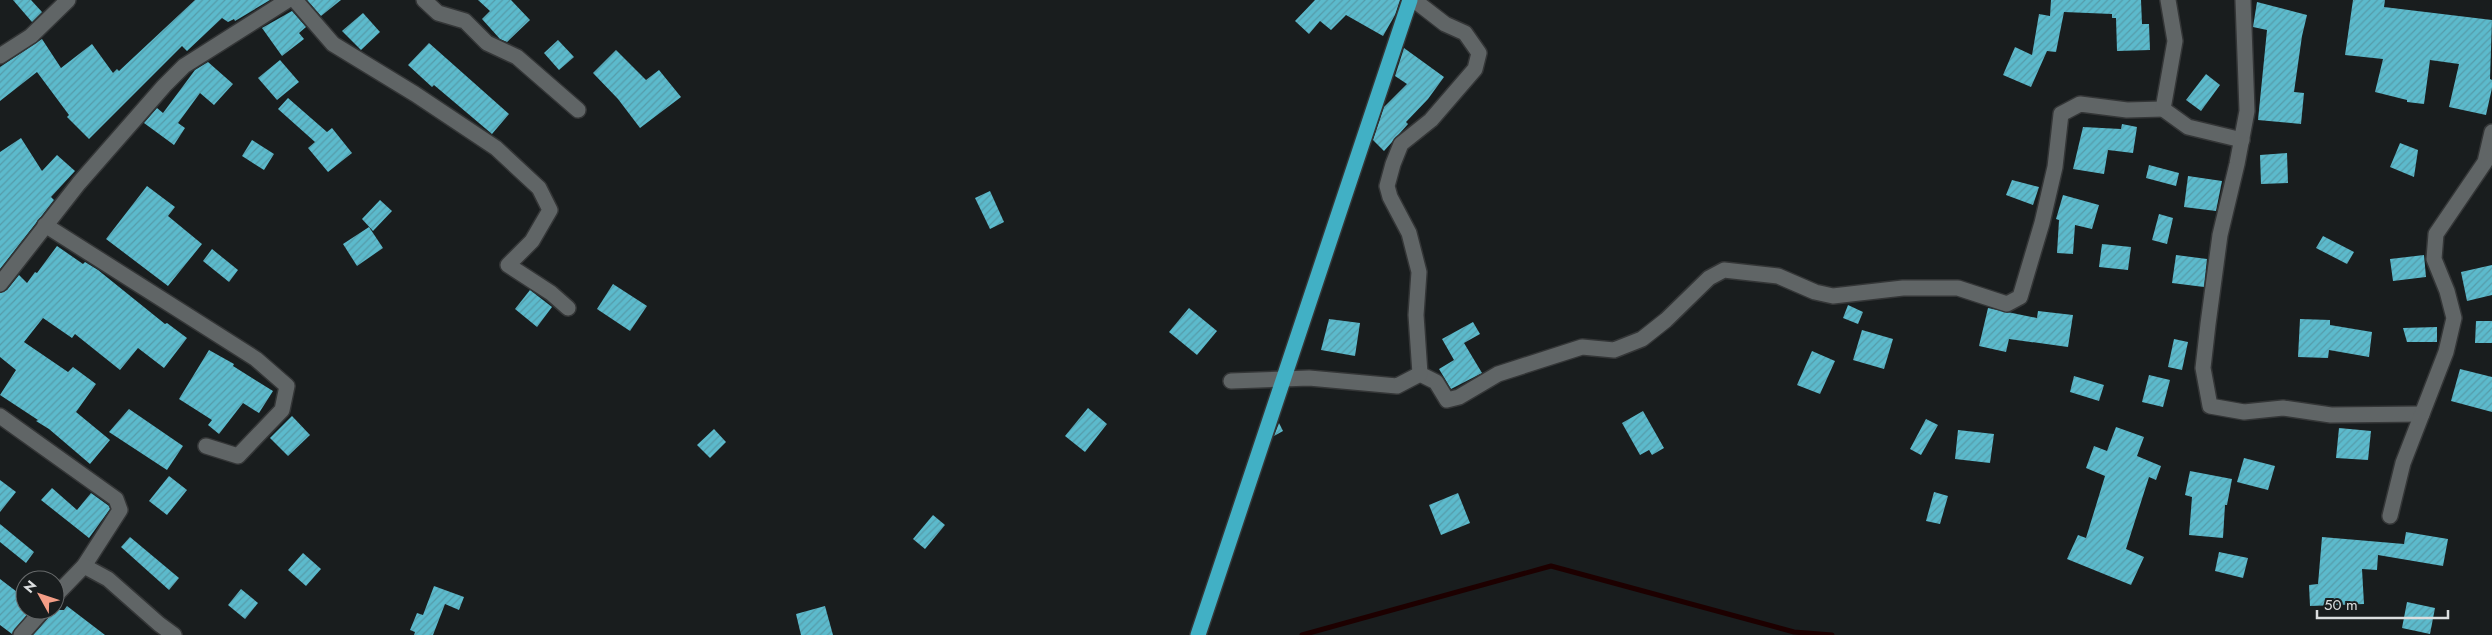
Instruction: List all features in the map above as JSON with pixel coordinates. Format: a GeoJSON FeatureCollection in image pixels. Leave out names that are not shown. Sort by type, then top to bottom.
{"type":"FeatureCollection","features":[{"type":"Feature","properties":{"kind":"highway"},"geometry":{"type":"LineString","coordinates":[[1198,635],[1410,0]]}},
{"type":"Feature","properties":{"kind":"street"},"geometry":{"type":"LineString","coordinates":[[0,56],[32,36],[68,0]]}},
{"type":"Feature","properties":{"kind":"street"},"geometry":{"type":"LineString","coordinates":[[0,284],[46,225],[164,86],[184,66],[288,0]]}},
{"type":"Feature","properties":{"kind":"street"},"geometry":{"type":"LineString","coordinates":[[295,0],[333,44],[415,94],[496,148],[539,188],[550,210],[532,242],[508,265],[551,293],[568,308]]}},
{"type":"Feature","properties":{"kind":"street"},"geometry":{"type":"LineString","coordinates":[[424,0],[438,13],[465,21],[487,42],[518,57],[578,110]]}},
{"type":"Feature","properties":{"kind":"street"},"geometry":{"type":"LineString","coordinates":[[1414,0],[1445,24],[1465,33],[1479,53],[1475,69],[1431,120],[1402,144],[1393,164],[1388,186],[1390,197],[1409,233],[1419,272],[1416,315],[1420,374]]}},
{"type":"Feature","properties":{"kind":"street"},"geometry":{"type":"LineString","coordinates":[[2163,109],[2175,41],[2168,0]]}},
{"type":"Feature","properties":{"kind":"street"},"geometry":{"type":"LineString","coordinates":[[2243,0],[2247,111],[2220,235],[2208,324],[2203,368],[2210,406],[2244,412],[2283,408],[2330,415],[2422,414]]}},
{"type":"Feature","properties":{"kind":"street"},"geometry":{"type":"LineString","coordinates":[[1420,374],[1436,382],[1446,400],[1459,397],[1498,374],[1582,347],[1614,350],[1642,339],[1666,320],[1708,278],[1724,270],[1778,276],[1814,292],[1833,296],[1903,288],[1958,288],[2007,304],[2020,297],[2042,223],[2054,167],[2061,114],[2080,104],[2127,110],[2163,109],[2188,127],[2242,140]]}},
{"type":"Feature","properties":{"kind":"street"},"geometry":{"type":"LineString","coordinates":[[2390,516],[2403,463],[2446,352],[2454,318],[2447,291],[2434,259],[2436,234],[2485,162],[2492,132]]}},
{"type":"Feature","properties":{"kind":"street"},"geometry":{"type":"LineString","coordinates":[[46,225],[256,359],[287,386],[282,410],[238,456],[206,446]]}},
{"type":"Feature","properties":{"kind":"street"},"geometry":{"type":"LineString","coordinates":[[1231,380],[1309,378],[1397,386],[1420,374]]}},
{"type":"Feature","properties":{"kind":"street"},"geometry":{"type":"LineString","coordinates":[[0,416],[116,499],[120,510],[84,566],[65,586]]}},
{"type":"Feature","properties":{"kind":"street"},"geometry":{"type":"LineString","coordinates":[[84,566],[108,579],[158,624],[174,635]]}},
{"type":"Feature","properties":{"kind":"street"},"geometry":{"type":"LineString","coordinates":[[21,635],[34,620]]}},
{"type":"Feature","properties":{"kind":"building"},"geometry":{"type":"Polygon","coordinates":[[[13,0],[31,0],[42,12],[32,22],[13,0]]]}},
{"type":"Feature","properties":{"kind":"building"},"geometry":{"type":"Polygon","coordinates":[[[195,0],[270,0],[235,21],[234,19],[228,22],[222,18],[187,51],[182,46],[89,139],[67,117],[69,115],[37,72],[0,101],[0,67],[42,39],[61,68],[92,44],[113,73],[117,69],[119,71],[195,0]]]}},
{"type":"Feature","properties":{"kind":"building"},"geometry":{"type":"Polygon","coordinates":[[[307,0],[341,0],[321,16],[307,0]]]}},
{"type":"Feature","properties":{"kind":"building"},"geometry":{"type":"Polygon","coordinates":[[[478,0],[511,0],[530,20],[507,42],[500,39],[482,19],[490,11],[478,0]]]}},
{"type":"Feature","properties":{"kind":"building"},"geometry":{"type":"Polygon","coordinates":[[[1315,0],[1400,0],[1395,15],[1383,36],[1346,15],[1331,30],[1320,21],[1309,34],[1295,21],[1315,0]]]}},
{"type":"Feature","properties":{"kind":"building"},"geometry":{"type":"Polygon","coordinates":[[[2051,0],[2141,0],[2142,24],[2149,24],[2150,50],[2117,51],[2116,18],[2112,18],[2112,14],[2064,12],[2056,52],[2047,51],[2031,87],[2003,75],[2015,47],[2032,55],[2039,14],[2050,16],[2051,0]]]}},
{"type":"Feature","properties":{"kind":"building"},"geometry":{"type":"Polygon","coordinates":[[[2353,0],[2385,0],[2384,7],[2492,20],[2490,79],[2492,80],[2492,88],[2486,115],[2449,107],[2459,64],[2430,60],[2424,104],[2407,102],[2407,100],[2375,92],[2383,59],[2345,55],[2353,0]]]}},
{"type":"Feature","properties":{"kind":"building"},"geometry":{"type":"Polygon","coordinates":[[[2257,2],[2307,15],[2294,92],[2304,93],[2301,124],[2258,120],[2267,30],[2253,27],[2257,2]]]}},
{"type":"Feature","properties":{"kind":"building"},"geometry":{"type":"Polygon","coordinates":[[[292,11],[306,27],[299,33],[304,39],[282,56],[262,28],[292,11]]]}},
{"type":"Feature","properties":{"kind":"building"},"geometry":{"type":"Polygon","coordinates":[[[363,13],[380,32],[361,50],[342,31],[363,13]]]}},
{"type":"Feature","properties":{"kind":"building"},"geometry":{"type":"Polygon","coordinates":[[[558,40],[574,57],[559,70],[544,53],[558,40]]]}},
{"type":"Feature","properties":{"kind":"building"},"geometry":{"type":"Polygon","coordinates":[[[429,43],[509,114],[492,134],[434,85],[432,87],[408,65],[429,43]]]}},
{"type":"Feature","properties":{"kind":"building"},"geometry":{"type":"Polygon","coordinates":[[[1404,48],[1444,77],[1428,99],[1406,122],[1408,124],[1384,151],[1373,140],[1384,107],[1407,84],[1395,76],[1404,48]]]}},
{"type":"Feature","properties":{"kind":"building"},"geometry":{"type":"Polygon","coordinates":[[[616,50],[646,80],[659,70],[681,97],[640,128],[618,99],[593,73],[616,50]]]}},
{"type":"Feature","properties":{"kind":"building"},"geometry":{"type":"Polygon","coordinates":[[[280,60],[299,82],[277,100],[258,78],[280,60]]]}},
{"type":"Feature","properties":{"kind":"building"},"geometry":{"type":"Polygon","coordinates":[[[208,62],[233,84],[214,105],[200,93],[178,123],[185,128],[174,145],[144,123],[157,108],[163,113],[195,70],[208,62]]]}},
{"type":"Feature","properties":{"kind":"building"},"geometry":{"type":"Polygon","coordinates":[[[2206,74],[2220,85],[2201,111],[2186,100],[2206,74]]]}},
{"type":"Feature","properties":{"kind":"building"},"geometry":{"type":"Polygon","coordinates":[[[288,98],[327,132],[332,128],[352,153],[328,172],[308,148],[315,142],[278,109],[288,98]]]}},
{"type":"Feature","properties":{"kind":"building"},"geometry":{"type":"Polygon","coordinates":[[[2122,124],[2137,127],[2133,153],[2108,150],[2104,174],[2073,169],[2083,127],[2121,129],[2122,124]]]}},
{"type":"Feature","properties":{"kind":"building"},"geometry":{"type":"Polygon","coordinates":[[[21,138],[42,171],[57,155],[75,171],[51,197],[54,200],[0,269],[0,152],[21,138]]]}},
{"type":"Feature","properties":{"kind":"building"},"geometry":{"type":"Polygon","coordinates":[[[252,140],[274,154],[264,170],[242,156],[252,140]]]}},
{"type":"Feature","properties":{"kind":"building"},"geometry":{"type":"Polygon","coordinates":[[[2400,143],[2418,150],[2414,177],[2390,167],[2400,143]]]}},
{"type":"Feature","properties":{"kind":"building"},"geometry":{"type":"Polygon","coordinates":[[[2287,153],[2288,183],[2261,184],[2260,155],[2287,153]]]}},
{"type":"Feature","properties":{"kind":"building"},"geometry":{"type":"Polygon","coordinates":[[[2149,165],[2179,173],[2176,186],[2146,178],[2149,165]]]}},
{"type":"Feature","properties":{"kind":"building"},"geometry":{"type":"Polygon","coordinates":[[[2188,176],[2222,181],[2216,211],[2184,207],[2188,176]]]}},
{"type":"Feature","properties":{"kind":"building"},"geometry":{"type":"Polygon","coordinates":[[[2012,180],[2039,187],[2033,205],[2006,195],[2012,180]]]}},
{"type":"Feature","properties":{"kind":"building"},"geometry":{"type":"Polygon","coordinates":[[[147,186],[175,207],[168,216],[202,244],[168,286],[106,239],[147,186]]]}},
{"type":"Feature","properties":{"kind":"building"},"geometry":{"type":"Polygon","coordinates":[[[990,191],[1004,222],[990,229],[975,198],[990,191]]]}},
{"type":"Feature","properties":{"kind":"building"},"geometry":{"type":"Polygon","coordinates":[[[2063,195],[2099,205],[2092,229],[2075,225],[2073,254],[2057,253],[2059,220],[2056,219],[2063,195]]]}},
{"type":"Feature","properties":{"kind":"building"},"geometry":{"type":"Polygon","coordinates":[[[380,200],[392,211],[373,231],[362,219],[380,200]]]}},
{"type":"Feature","properties":{"kind":"building"},"geometry":{"type":"Polygon","coordinates":[[[2159,214],[2173,218],[2167,244],[2152,240],[2159,214]]]}},
{"type":"Feature","properties":{"kind":"building"},"geometry":{"type":"Polygon","coordinates":[[[369,227],[383,248],[357,266],[343,244],[369,227]]]}},
{"type":"Feature","properties":{"kind":"building"},"geometry":{"type":"Polygon","coordinates":[[[2323,236],[2354,252],[2347,264],[2316,248],[2323,236]]]}},
{"type":"Feature","properties":{"kind":"building"},"geometry":{"type":"Polygon","coordinates":[[[2102,244],[2131,247],[2128,270],[2099,267],[2102,244]]]}},
{"type":"Feature","properties":{"kind":"building"},"geometry":{"type":"Polygon","coordinates":[[[57,246],[83,264],[85,262],[98,270],[165,324],[167,323],[187,338],[164,368],[138,348],[120,370],[75,334],[72,338],[43,318],[24,342],[68,372],[73,367],[96,384],[76,412],[110,440],[90,464],[49,429],[36,421],[38,420],[0,395],[16,370],[0,357],[0,293],[7,290],[19,275],[27,283],[57,246]]]}},
{"type":"Feature","properties":{"kind":"building"},"geometry":{"type":"Polygon","coordinates":[[[212,249],[238,270],[229,282],[203,261],[212,249]]]}},
{"type":"Feature","properties":{"kind":"building"},"geometry":{"type":"Polygon","coordinates":[[[2176,255],[2207,259],[2204,287],[2172,283],[2176,255]]]}},
{"type":"Feature","properties":{"kind":"building"},"geometry":{"type":"Polygon","coordinates":[[[2424,255],[2426,277],[2393,281],[2390,259],[2424,255]]]}},
{"type":"Feature","properties":{"kind":"building"},"geometry":{"type":"Polygon","coordinates":[[[2492,265],[2492,295],[2467,301],[2461,272],[2492,265]]]}},
{"type":"Feature","properties":{"kind":"building"},"geometry":{"type":"Polygon","coordinates":[[[613,284],[647,306],[630,331],[597,309],[613,284]]]}},
{"type":"Feature","properties":{"kind":"building"},"geometry":{"type":"Polygon","coordinates":[[[530,290],[552,307],[537,327],[515,309],[530,290]]]}},
{"type":"Feature","properties":{"kind":"building"},"geometry":{"type":"Polygon","coordinates":[[[1848,305],[1863,312],[1858,324],[1843,318],[1848,305]]]}},
{"type":"Feature","properties":{"kind":"building"},"geometry":{"type":"Polygon","coordinates":[[[1189,308],[1217,331],[1197,355],[1169,332],[1189,308]]]}},
{"type":"Feature","properties":{"kind":"building"},"geometry":{"type":"Polygon","coordinates":[[[1988,308],[2037,318],[2038,311],[2073,315],[2068,347],[2009,339],[2006,352],[1979,346],[1988,308]]]}},
{"type":"Feature","properties":{"kind":"building"},"geometry":{"type":"Polygon","coordinates":[[[1329,319],[1360,323],[1355,356],[1321,350],[1329,319]]]}},
{"type":"Feature","properties":{"kind":"building"},"geometry":{"type":"Polygon","coordinates":[[[2300,319],[2330,320],[2330,325],[2372,332],[2369,357],[2329,350],[2328,358],[2298,357],[2300,319]]]}},
{"type":"Feature","properties":{"kind":"building"},"geometry":{"type":"Polygon","coordinates":[[[2476,321],[2492,321],[2492,343],[2475,343],[2476,321]]]}},
{"type":"Feature","properties":{"kind":"building"},"geometry":{"type":"Polygon","coordinates":[[[1473,322],[1480,334],[1464,343],[1482,373],[1451,389],[1439,369],[1454,360],[1442,339],[1473,322]]]}},
{"type":"Feature","properties":{"kind":"building"},"geometry":{"type":"Polygon","coordinates":[[[2437,327],[2437,342],[2407,342],[2403,328],[2437,327]]]}},
{"type":"Feature","properties":{"kind":"building"},"geometry":{"type":"Polygon","coordinates":[[[1862,330],[1893,339],[1884,369],[1853,360],[1862,330]]]}},
{"type":"Feature","properties":{"kind":"building"},"geometry":{"type":"Polygon","coordinates":[[[2174,339],[2188,342],[2182,370],[2168,367],[2174,339]]]}},
{"type":"Feature","properties":{"kind":"building"},"geometry":{"type":"Polygon","coordinates":[[[209,350],[234,364],[233,366],[273,391],[259,413],[243,403],[219,434],[208,425],[212,420],[179,399],[209,350]]]}},
{"type":"Feature","properties":{"kind":"building"},"geometry":{"type":"Polygon","coordinates":[[[1812,351],[1835,361],[1820,394],[1797,385],[1812,351]]]}},
{"type":"Feature","properties":{"kind":"building"},"geometry":{"type":"Polygon","coordinates":[[[2460,369],[2492,377],[2492,412],[2451,401],[2460,369]]]}},
{"type":"Feature","properties":{"kind":"building"},"geometry":{"type":"Polygon","coordinates":[[[2149,375],[2170,380],[2163,407],[2142,402],[2149,375]]]}},
{"type":"Feature","properties":{"kind":"building"},"geometry":{"type":"Polygon","coordinates":[[[2074,376],[2104,385],[2099,401],[2070,392],[2074,376]]]}},
{"type":"Feature","properties":{"kind":"building"},"geometry":{"type":"Polygon","coordinates":[[[1088,408],[1107,424],[1085,452],[1065,436],[1088,408]]]}},
{"type":"Feature","properties":{"kind":"building"},"geometry":{"type":"Polygon","coordinates":[[[129,409],[183,446],[167,470],[109,432],[129,409]]]}},
{"type":"Feature","properties":{"kind":"building"},"geometry":{"type":"Polygon","coordinates":[[[1643,411],[1664,448],[1652,455],[1649,450],[1640,455],[1622,423],[1643,411]]]}},
{"type":"Feature","properties":{"kind":"building"},"geometry":{"type":"Polygon","coordinates":[[[292,416],[310,435],[288,456],[270,438],[292,416]]]}},
{"type":"Feature","properties":{"kind":"building"},"geometry":{"type":"Polygon","coordinates":[[[1926,419],[1938,425],[1921,455],[1910,449],[1926,419]]]}},
{"type":"Feature","properties":{"kind":"building"},"geometry":{"type":"Polygon","coordinates":[[[1279,423],[1283,431],[1274,436],[1279,423]]]}},
{"type":"Feature","properties":{"kind":"building"},"geometry":{"type":"Polygon","coordinates":[[[2116,427],[2144,437],[2137,456],[2161,466],[2156,480],[2149,477],[2126,549],[2144,557],[2131,585],[2067,559],[2078,535],[2086,538],[2105,476],[2086,468],[2094,446],[2107,451],[2116,427]]]}},
{"type":"Feature","properties":{"kind":"building"},"geometry":{"type":"Polygon","coordinates":[[[2339,428],[2371,431],[2368,460],[2336,458],[2339,428]]]}},
{"type":"Feature","properties":{"kind":"building"},"geometry":{"type":"Polygon","coordinates":[[[714,429],[726,442],[710,458],[697,445],[714,429]]]}},
{"type":"Feature","properties":{"kind":"building"},"geometry":{"type":"Polygon","coordinates":[[[1958,430],[1994,434],[1990,463],[1955,459],[1958,430]]]}},
{"type":"Feature","properties":{"kind":"building"},"geometry":{"type":"Polygon","coordinates":[[[2244,458],[2275,466],[2268,490],[2237,482],[2244,458]]]}},
{"type":"Feature","properties":{"kind":"building"},"geometry":{"type":"Polygon","coordinates":[[[2190,471],[2232,479],[2227,505],[2225,505],[2223,538],[2189,535],[2192,497],[2185,495],[2190,471]]]}},
{"type":"Feature","properties":{"kind":"building"},"geometry":{"type":"Polygon","coordinates":[[[169,476],[187,490],[167,515],[149,501],[169,476]]]}},
{"type":"Feature","properties":{"kind":"building"},"geometry":{"type":"Polygon","coordinates":[[[0,480],[16,492],[0,512],[0,480]]]}},
{"type":"Feature","properties":{"kind":"building"},"geometry":{"type":"Polygon","coordinates":[[[52,488],[77,510],[91,493],[109,506],[110,509],[89,538],[41,500],[52,488]]]}},
{"type":"Feature","properties":{"kind":"building"},"geometry":{"type":"Polygon","coordinates":[[[1934,492],[1948,496],[1940,524],[1926,521],[1934,492]]]}},
{"type":"Feature","properties":{"kind":"building"},"geometry":{"type":"Polygon","coordinates":[[[1458,493],[1470,523],[1441,535],[1429,505],[1458,493]]]}},
{"type":"Feature","properties":{"kind":"building"},"geometry":{"type":"Polygon","coordinates":[[[933,515],[945,525],[925,549],[913,539],[933,515]]]}},
{"type":"Feature","properties":{"kind":"building"},"geometry":{"type":"Polygon","coordinates":[[[0,524],[34,552],[26,563],[0,542],[0,524]]]}},
{"type":"Feature","properties":{"kind":"building"},"geometry":{"type":"Polygon","coordinates":[[[2406,532],[2448,539],[2443,566],[2378,555],[2377,570],[2362,569],[2364,604],[2310,606],[2309,585],[2318,584],[2322,537],[2404,544],[2406,532]]]}},
{"type":"Feature","properties":{"kind":"building"},"geometry":{"type":"Polygon","coordinates":[[[130,537],[179,578],[169,590],[121,547],[130,537]]]}},
{"type":"Feature","properties":{"kind":"building"},"geometry":{"type":"Polygon","coordinates":[[[2219,552],[2248,558],[2243,578],[2215,571],[2219,552]]]}},
{"type":"Feature","properties":{"kind":"building"},"geometry":{"type":"Polygon","coordinates":[[[303,553],[321,569],[306,586],[288,570],[303,553]]]}},
{"type":"Feature","properties":{"kind":"building"},"geometry":{"type":"Polygon","coordinates":[[[0,579],[15,590],[15,620],[23,620],[12,634],[0,625],[0,579]]]}},
{"type":"Feature","properties":{"kind":"building"},"geometry":{"type":"Polygon","coordinates":[[[434,586],[464,597],[459,610],[445,604],[433,635],[414,635],[415,632],[410,630],[417,613],[423,615],[434,586]]]}},
{"type":"Feature","properties":{"kind":"building"},"geometry":{"type":"Polygon","coordinates":[[[241,589],[258,603],[245,619],[228,605],[241,589]]]}},
{"type":"Feature","properties":{"kind":"building"},"geometry":{"type":"Polygon","coordinates":[[[2407,602],[2435,608],[2430,634],[2402,628],[2407,602]]]}},
{"type":"Feature","properties":{"kind":"building"},"geometry":{"type":"Polygon","coordinates":[[[67,606],[105,635],[33,635],[46,620],[65,620],[65,609],[67,606]]]}},
{"type":"Feature","properties":{"kind":"building"},"geometry":{"type":"Polygon","coordinates":[[[825,606],[833,635],[801,635],[796,614],[825,606]]]}},
{"type":"Feature","properties":{"kind":"waterway"},"geometry":{"type":"LineString","coordinates":[[1302,635],[1551,566],[1794,632],[1832,635]]}}]}
